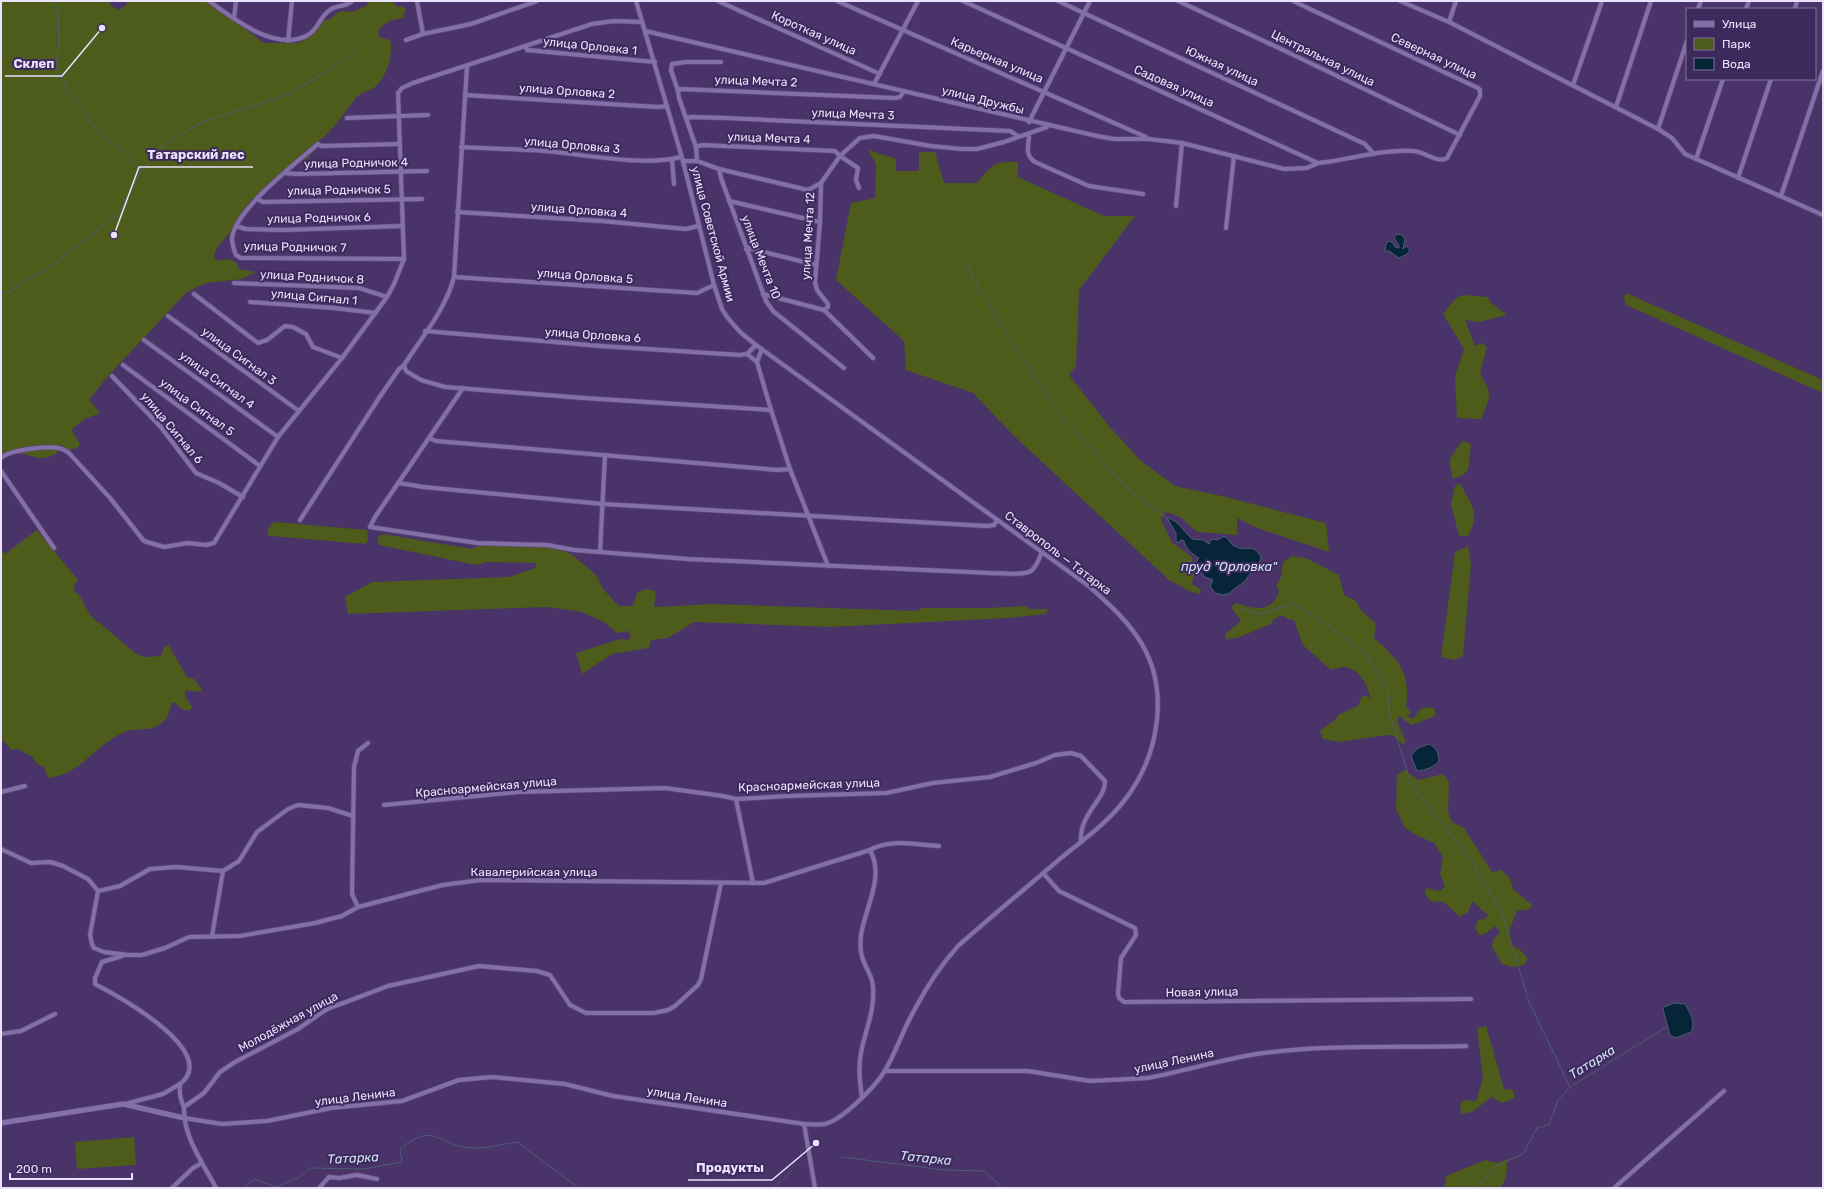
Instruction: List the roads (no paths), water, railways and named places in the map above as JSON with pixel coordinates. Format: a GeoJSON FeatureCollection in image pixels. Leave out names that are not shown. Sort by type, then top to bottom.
{"type":"FeatureCollection","features":[{"type":"Feature","properties":{"kind":"street"},"geometry":{"type":"LineString","coordinates":[[209,1],[234,18],[274,39],[288,41],[307,36],[313,32],[322,16],[331,8],[352,1]]}},
{"type":"Feature","properties":{"kind":"street"},"geometry":{"type":"LineString","coordinates":[[234,18],[236,1]]}},
{"type":"Feature","properties":{"kind":"street"},"geometry":{"type":"LineString","coordinates":[[288,41],[292,1]]}},
{"type":"Feature","properties":{"kind":"street"},"geometry":{"type":"LineString","coordinates":[[417,1],[423,34]]}},
{"type":"Feature","properties":{"kind":"street"},"geometry":{"type":"LineString","coordinates":[[406,40],[423,34],[471,24],[537,1]]}},
{"type":"Feature","properties":{"kind":"street","name":"улица Советской Армии"},"geometry":{"type":"LineString","coordinates":[[636,1],[682,159],[714,285],[727,317],[740,332],[756,345],[932,472]]}},
{"type":"Feature","properties":{"kind":"street","name":"Короткая улица"},"geometry":{"type":"LineString","coordinates":[[718,1],[880,74]]}},
{"type":"Feature","properties":{"kind":"street","name":"Карьерная улица"},"geometry":{"type":"LineString","coordinates":[[837,1],[1044,91],[1149,139]]}},
{"type":"Feature","properties":{"kind":"street"},"geometry":{"type":"LineString","coordinates":[[874,84],[918,1]]}},
{"type":"Feature","properties":{"kind":"street","name":"Садовая улица"},"geometry":{"type":"LineString","coordinates":[[963,1],[1318,163]]}},
{"type":"Feature","properties":{"kind":"street","name":"Южная улица"},"geometry":{"type":"LineString","coordinates":[[1058,1],[1365,144],[1374,154]]}},
{"type":"Feature","properties":{"kind":"street"},"geometry":{"type":"LineString","coordinates":[[1029,122],[1090,1]]}},
{"type":"Feature","properties":{"kind":"street","name":"Центральная улица"},"geometry":{"type":"LineString","coordinates":[[1178,1],[1460,135]]}},
{"type":"Feature","properties":{"kind":"street","name":"Северная улица"},"geometry":{"type":"LineString","coordinates":[[1293,1],[1480,90],[1480,96],[1447,158],[1443,160],[1413,151],[1374,154]]}},
{"type":"Feature","properties":{"kind":"street"},"geometry":{"type":"LineString","coordinates":[[1400,1],[1407,2],[1449,22],[1658,129],[1672,138],[1685,154],[1823,215]]}},
{"type":"Feature","properties":{"kind":"street"},"geometry":{"type":"LineString","coordinates":[[1449,22],[1456,1]]}},
{"type":"Feature","properties":{"kind":"street"},"geometry":{"type":"LineString","coordinates":[[1574,86],[1602,1]]}},
{"type":"Feature","properties":{"kind":"street"},"geometry":{"type":"LineString","coordinates":[[1616,107],[1651,1]]}},
{"type":"Feature","properties":{"kind":"street"},"geometry":{"type":"LineString","coordinates":[[1,458],[6,454],[14,452],[38,448],[58,447],[69,453],[110,498],[144,541],[164,547],[188,543],[206,545],[214,543],[278,437],[342,358],[387,297],[394,284],[404,259],[398,116],[398,93],[402,88],[592,24],[614,21],[642,22]]}},
{"type":"Feature","properties":{"kind":"street","name":"улица Дружбы"},"geometry":{"type":"LineString","coordinates":[[645,31],[904,91],[1029,122],[1114,139],[1149,139],[1182,143],[1284,169],[1307,168],[1318,163]]}},
{"type":"Feature","properties":{"kind":"street"},"geometry":{"type":"LineString","coordinates":[[1658,129],[1686,44]]}},
{"type":"Feature","properties":{"kind":"street","name":"улица Орловка 1"},"geometry":{"type":"LineString","coordinates":[[526,46],[527,50],[655,62]]}},
{"type":"Feature","properties":{"kind":"street"},"geometry":{"type":"LineString","coordinates":[[697,161],[696,147],[671,70],[672,64],[686,62],[721,62]]}},
{"type":"Feature","properties":{"kind":"street"},"geometry":{"type":"LineString","coordinates":[[300,520],[379,398],[399,369],[404,365],[447,299],[454,276],[464,95],[467,66]]}},
{"type":"Feature","properties":{"kind":"street"},"geometry":{"type":"LineString","coordinates":[[1782,196],[1823,71]]}},
{"type":"Feature","properties":{"kind":"street"},"geometry":{"type":"LineString","coordinates":[[1696,159],[1723,80]]}},
{"type":"Feature","properties":{"kind":"street"},"geometry":{"type":"LineString","coordinates":[[1738,178],[1771,80]]}},
{"type":"Feature","properties":{"kind":"street","name":"улица Мечта 2"},"geometry":{"type":"LineString","coordinates":[[678,91],[683,88],[896,98],[900,97],[904,91]]}},
{"type":"Feature","properties":{"kind":"street","name":"улица Орловка 2"},"geometry":{"type":"LineString","coordinates":[[464,95],[667,106]]}},
{"type":"Feature","properties":{"kind":"street"},"geometry":{"type":"LineString","coordinates":[[346,118],[428,115]]}},
{"type":"Feature","properties":{"kind":"street","name":"улица Мечта 3"},"geometry":{"type":"LineString","coordinates":[[686,118],[726,118],[1010,131],[1018,136]]}},
{"type":"Feature","properties":{"kind":"street"},"geometry":{"type":"LineString","coordinates":[[821,183],[840,156],[860,138],[874,136],[961,149],[991,146],[1048,126]]}},
{"type":"Feature","properties":{"kind":"street"},"geometry":{"type":"LineString","coordinates":[[1027,134],[1029,137],[1027,153],[1035,162],[1089,186],[1143,194]]}},
{"type":"Feature","properties":{"kind":"street"},"geometry":{"type":"LineString","coordinates":[[1176,206],[1182,143]]}},
{"type":"Feature","properties":{"kind":"street","name":"улица Родничок 7"},"geometry":{"type":"LineString","coordinates":[[399,144],[321,146],[318,144],[257,199],[236,226],[232,238],[236,256],[241,258],[404,259]]}},
{"type":"Feature","properties":{"kind":"street","name":"улица Мечта 4"},"geometry":{"type":"LineString","coordinates":[[696,147],[702,145],[835,151],[858,168],[856,180],[859,188]]}},
{"type":"Feature","properties":{"kind":"street","name":"улица Орловка 3"},"geometry":{"type":"LineString","coordinates":[[461,147],[545,151],[627,159],[682,159],[697,161],[719,169],[808,190],[821,183]]}},
{"type":"Feature","properties":{"kind":"street"},"geometry":{"type":"LineString","coordinates":[[1318,163],[1374,154]]}},
{"type":"Feature","properties":{"kind":"street"},"geometry":{"type":"LineString","coordinates":[[1226,228],[1234,156]]}},
{"type":"Feature","properties":{"kind":"street"},"geometry":{"type":"LineString","coordinates":[[672,160],[674,184]]}},
{"type":"Feature","properties":{"kind":"street","name":"улица Мечта 10"},"geometry":{"type":"LineString","coordinates":[[719,169],[763,294],[773,311],[844,368]]}},
{"type":"Feature","properties":{"kind":"street","name":"улица Родничок 4"},"geometry":{"type":"LineString","coordinates":[[285,173],[427,171]]}},
{"type":"Feature","properties":{"kind":"street","name":"улица Мечта 12"},"geometry":{"type":"LineString","coordinates":[[821,183],[820,222],[815,287],[828,304],[828,307],[824,310]]}},
{"type":"Feature","properties":{"kind":"street","name":"улица Родничок 5"},"geometry":{"type":"LineString","coordinates":[[257,199],[263,202],[422,199]]}},
{"type":"Feature","properties":{"kind":"street"},"geometry":{"type":"LineString","coordinates":[[729,201],[820,222]]}},
{"type":"Feature","properties":{"kind":"street","name":"улица Орловка 4"},"geometry":{"type":"LineString","coordinates":[[457,212],[602,220],[680,229],[698,226]]}},
{"type":"Feature","properties":{"kind":"street","name":"улица Родничок 6"},"geometry":{"type":"LineString","coordinates":[[236,226],[246,229],[283,230],[403,226]]}},
{"type":"Feature","properties":{"kind":"street"},"geometry":{"type":"LineString","coordinates":[[746,249],[748,248],[766,252],[816,265]]}},
{"type":"Feature","properties":{"kind":"street","name":"улица Орловка 5"},"geometry":{"type":"LineString","coordinates":[[454,276],[697,293],[714,285]]}},
{"type":"Feature","properties":{"kind":"street","name":"улица Родничок 8"},"geometry":{"type":"LineString","coordinates":[[234,282],[359,288],[387,297]]}},
{"type":"Feature","properties":{"kind":"street"},"geometry":{"type":"LineString","coordinates":[[194,294],[258,343],[267,340],[285,326],[302,330],[308,336],[310,344],[342,358]]}},
{"type":"Feature","properties":{"kind":"street"},"geometry":{"type":"LineString","coordinates":[[763,294],[824,310],[873,358]]}},
{"type":"Feature","properties":{"kind":"street","name":"улица Сигнал 1"},"geometry":{"type":"LineString","coordinates":[[250,302],[376,312]]}},
{"type":"Feature","properties":{"kind":"street","name":"улица Сигнал 3"},"geometry":{"type":"LineString","coordinates":[[168,316],[299,411]]}},
{"type":"Feature","properties":{"kind":"street","name":"улица Орловка 6"},"geometry":{"type":"LineString","coordinates":[[425,332],[600,346],[740,355],[747,354]]}},
{"type":"Feature","properties":{"kind":"street","name":"улица Сигнал 4"},"geometry":{"type":"LineString","coordinates":[[144,340],[278,437]]}},
{"type":"Feature","properties":{"kind":"street"},"geometry":{"type":"LineString","coordinates":[[756,345],[747,354],[757,362],[790,469],[828,566]]}},
{"type":"Feature","properties":{"kind":"street"},"geometry":{"type":"LineString","coordinates":[[757,362],[762,349]]}},
{"type":"Feature","properties":{"kind":"street","name":"улица Сигнал 5"},"geometry":{"type":"LineString","coordinates":[[123,365],[260,466]]}},
{"type":"Feature","properties":{"kind":"street"},"geometry":{"type":"LineString","coordinates":[[404,365],[406,371],[421,380],[435,385],[584,398],[771,410]]}},
{"type":"Feature","properties":{"kind":"street","name":"улица Сигнал 6"},"geometry":{"type":"LineString","coordinates":[[112,376],[160,426],[196,473],[219,483],[243,497]]}},
{"type":"Feature","properties":{"kind":"street"},"geometry":{"type":"LineString","coordinates":[[462,388],[375,517],[370,528],[477,543],[547,545],[574,550],[600,552],[828,566],[990,573],[1024,573],[1031,571],[1036,565],[1042,552]]}},
{"type":"Feature","properties":{"kind":"street"},"geometry":{"type":"LineString","coordinates":[[428,438],[436,441],[605,456],[778,470],[790,469]]}},
{"type":"Feature","properties":{"kind":"street"},"geometry":{"type":"LineString","coordinates":[[600,552],[605,456]]}},
{"type":"Feature","properties":{"kind":"street"},"geometry":{"type":"LineString","coordinates":[[1,471],[54,548]]}},
{"type":"Feature","properties":{"kind":"street","name":"Ставрополь — Татарка"},"geometry":{"type":"LineString","coordinates":[[932,472],[1090,587],[1118,612],[1137,636],[1152,666],[1157,688],[1158,711],[1155,732],[1141,774],[1124,801],[1081,841],[1043,873]]}},
{"type":"Feature","properties":{"kind":"street"},"geometry":{"type":"LineString","coordinates":[[399,482],[423,487],[603,504],[987,526],[994,525],[997,520]]}},
{"type":"Feature","properties":{"kind":"street"},"geometry":{"type":"LineString","coordinates":[[358,907],[352,894],[354,767],[358,751],[368,743]]}},
{"type":"Feature","properties":{"kind":"street","name":"Красноармейская улица"},"geometry":{"type":"LineString","coordinates":[[384,805],[518,792],[665,788],[736,799],[886,793],[933,783],[990,777],[1036,763],[1055,755],[1076,753],[1081,756],[1105,781],[1104,788],[1085,819],[1081,834],[1081,841]]}},
{"type":"Feature","properties":{"kind":"street"},"geometry":{"type":"LineString","coordinates":[[1,792],[25,786]]}},
{"type":"Feature","properties":{"kind":"street"},"geometry":{"type":"LineString","coordinates":[[736,799],[753,883]]}},
{"type":"Feature","properties":{"kind":"street"},"geometry":{"type":"LineString","coordinates":[[1,849],[31,863],[50,862],[64,866],[88,879],[98,891],[120,886],[150,869],[176,867],[223,871],[230,869],[239,861],[257,832],[288,809],[298,805],[328,808],[353,816]]}},
{"type":"Feature","properties":{"kind":"street","name":"Кавалерийская улица"},"geometry":{"type":"LineString","coordinates":[[98,891],[90,935],[92,944],[94,948],[104,952],[128,955],[149,952],[189,937],[240,936],[315,923],[342,916],[358,907],[442,885],[481,880],[753,883],[774,881],[882,845],[939,846]]}},
{"type":"Feature","properties":{"kind":"street"},"geometry":{"type":"LineString","coordinates":[[862,1098],[859,1066],[873,1005],[873,987],[871,976],[864,962],[861,944],[866,916],[874,887],[875,864],[870,850]]}},
{"type":"Feature","properties":{"kind":"street"},"geometry":{"type":"LineString","coordinates":[[212,936],[223,871]]}},
{"type":"Feature","properties":{"kind":"street","name":"Новая улица"},"geometry":{"type":"LineString","coordinates":[[1043,873],[1059,891],[1135,928],[1136,935],[1120,958],[1118,994],[1119,998],[1124,1002],[1330,999],[1471,999]]}},
{"type":"Feature","properties":{"kind":"street","name":"улица Ленина"},"geometry":{"type":"LineString","coordinates":[[1,1123],[123,1104],[184,1118],[222,1124],[267,1121],[331,1108],[402,1101],[459,1080],[492,1077],[565,1084],[613,1096],[804,1124],[827,1124],[862,1098],[876,1084],[885,1071],[915,1008],[950,955],[973,933],[1043,873]]}},
{"type":"Feature","properties":{"kind":"street","name":"Молодёжная улица"},"geometry":{"type":"LineString","coordinates":[[184,1107],[204,1093],[220,1072],[234,1062],[298,1029],[326,1009],[388,986],[479,966],[537,971],[550,975],[570,1005],[576,1010],[586,1014],[654,1013],[668,1010],[680,1002],[698,985],[701,979],[721,883]]}},
{"type":"Feature","properties":{"kind":"street"},"geometry":{"type":"LineString","coordinates":[[123,1104],[164,1094],[188,1077],[190,1066],[185,1051],[168,1032],[131,1004],[95,984],[95,978],[102,962],[128,955]]}},
{"type":"Feature","properties":{"kind":"street"},"geometry":{"type":"LineString","coordinates":[[1,1034],[21,1031],[55,1014]]}},
{"type":"Feature","properties":{"kind":"street","name":"улица Ленина"},"geometry":{"type":"LineString","coordinates":[[885,1071],[1028,1071],[1090,1082],[1148,1078],[1255,1054],[1283,1051],[1348,1046],[1370,1048],[1466,1046]]}},
{"type":"Feature","properties":{"kind":"street"},"geometry":{"type":"LineString","coordinates":[[180,1084],[180,1095],[184,1107],[184,1118],[191,1141],[216,1188]]}},
{"type":"Feature","properties":{"kind":"street"},"geometry":{"type":"LineString","coordinates":[[1614,1188],[1724,1090]]}},
{"type":"Feature","properties":{"kind":"street"},"geometry":{"type":"LineString","coordinates":[[804,1124],[815,1188]]}},
{"type":"Feature","properties":{"kind":"street"},"geometry":{"type":"LineString","coordinates":[[172,1188],[193,1168],[202,1163]]}},
{"type":"Feature","properties":{"kind":"street"},"geometry":{"type":"LineString","coordinates":[[319,1188],[329,1177],[339,1178],[357,1175],[377,1179]]}},
{"type":"Feature","properties":{"kind":"water"},"geometry":{"type":"Polygon","coordinates":[[[1397,234],[1402,235],[1405,239],[1403,249],[1407,246],[1410,250],[1407,254],[1399,258],[1389,251],[1385,251],[1386,244],[1389,241],[1393,243],[1395,247],[1399,248],[1399,245],[1394,238],[1397,234]]]}},
{"type":"Feature","properties":{"kind":"water","name":"пруд \"Орловка\""},"geometry":{"type":"Polygon","coordinates":[[[1167,518],[1174,521],[1192,539],[1203,540],[1209,544],[1211,539],[1218,540],[1222,537],[1226,537],[1234,546],[1243,549],[1255,550],[1261,557],[1260,561],[1244,582],[1230,593],[1223,595],[1215,593],[1210,586],[1213,580],[1205,577],[1200,571],[1197,572],[1196,562],[1199,558],[1190,551],[1184,541],[1181,540],[1178,543],[1176,540],[1176,533],[1167,518]]]}},
{"type":"Feature","properties":{"kind":"water"},"geometry":{"type":"Polygon","coordinates":[[[1429,744],[1437,751],[1439,761],[1430,768],[1417,771],[1411,756],[1418,748],[1429,744]]]}},
{"type":"Feature","properties":{"kind":"water"},"geometry":{"type":"Polygon","coordinates":[[[1674,1003],[1685,1004],[1693,1021],[1691,1032],[1676,1038],[1670,1035],[1663,1009],[1664,1007],[1674,1003]]]}},
{"type":"Feature","properties":{"kind":"waterway"},"geometry":{"type":"LineString","coordinates":[[1,293],[7,293],[54,264],[119,213],[141,171],[123,150],[102,137],[69,93],[56,63],[59,43],[58,12],[54,1]]}},
{"type":"Feature","properties":{"kind":"waterway"},"geometry":{"type":"LineString","coordinates":[[142,171],[166,143],[200,123],[290,94],[358,51]]}},
{"type":"Feature","properties":{"kind":"waterway"},"geometry":{"type":"LineString","coordinates":[[966,263],[980,291],[1055,409],[1130,491],[1167,518]]}},
{"type":"Feature","properties":{"kind":"waterway"},"geometry":{"type":"LineString","coordinates":[[1241,609],[1260,614],[1291,604],[1318,618],[1367,655],[1387,688],[1390,715],[1411,784],[1470,858],[1503,916],[1529,1002],[1570,1087]]}},
{"type":"Feature","properties":{"kind":"waterway","name":"Татарка"},"geometry":{"type":"LineString","coordinates":[[1474,1188],[1479,1187],[1494,1167],[1523,1154],[1537,1128],[1549,1125],[1558,1100],[1570,1087],[1668,1026]]}},
{"type":"Feature","properties":{"kind":"waterway","name":"Татарка"},"geometry":{"type":"LineString","coordinates":[[244,1188],[254,1179],[276,1187],[300,1177],[310,1168],[364,1169],[402,1162],[400,1149],[422,1136],[429,1135],[460,1146],[471,1148],[488,1147],[517,1142],[579,1188]]}},
{"type":"Feature","properties":{"kind":"waterway","name":"Татарка"},"geometry":{"type":"LineString","coordinates":[[842,1157],[945,1170],[985,1171],[1002,1188]]}},
{"type":"Feature","properties":{"kind":"waterway","name":"Татарка"},"geometry":{"type":"LineString","coordinates":[[773,1188],[792,1171]]}},
{"type":"Feature","properties":{"kind":"waterway","name":"Татарка"},"geometry":{"type":"LineString","coordinates":[[652,1188],[667,1188]]}},
{"type":"Feature","properties":{"kind":"place","name":"Склеп"},"geometry":{"type":"Point","coordinates":[102,28]}},
{"type":"Feature","properties":{"kind":"place","name":"Татарский лес"},"geometry":{"type":"Point","coordinates":[114,235]}},
{"type":"Feature","properties":{"kind":"place","name":"Продукты"},"geometry":{"type":"Point","coordinates":[816,1143]}}]}
